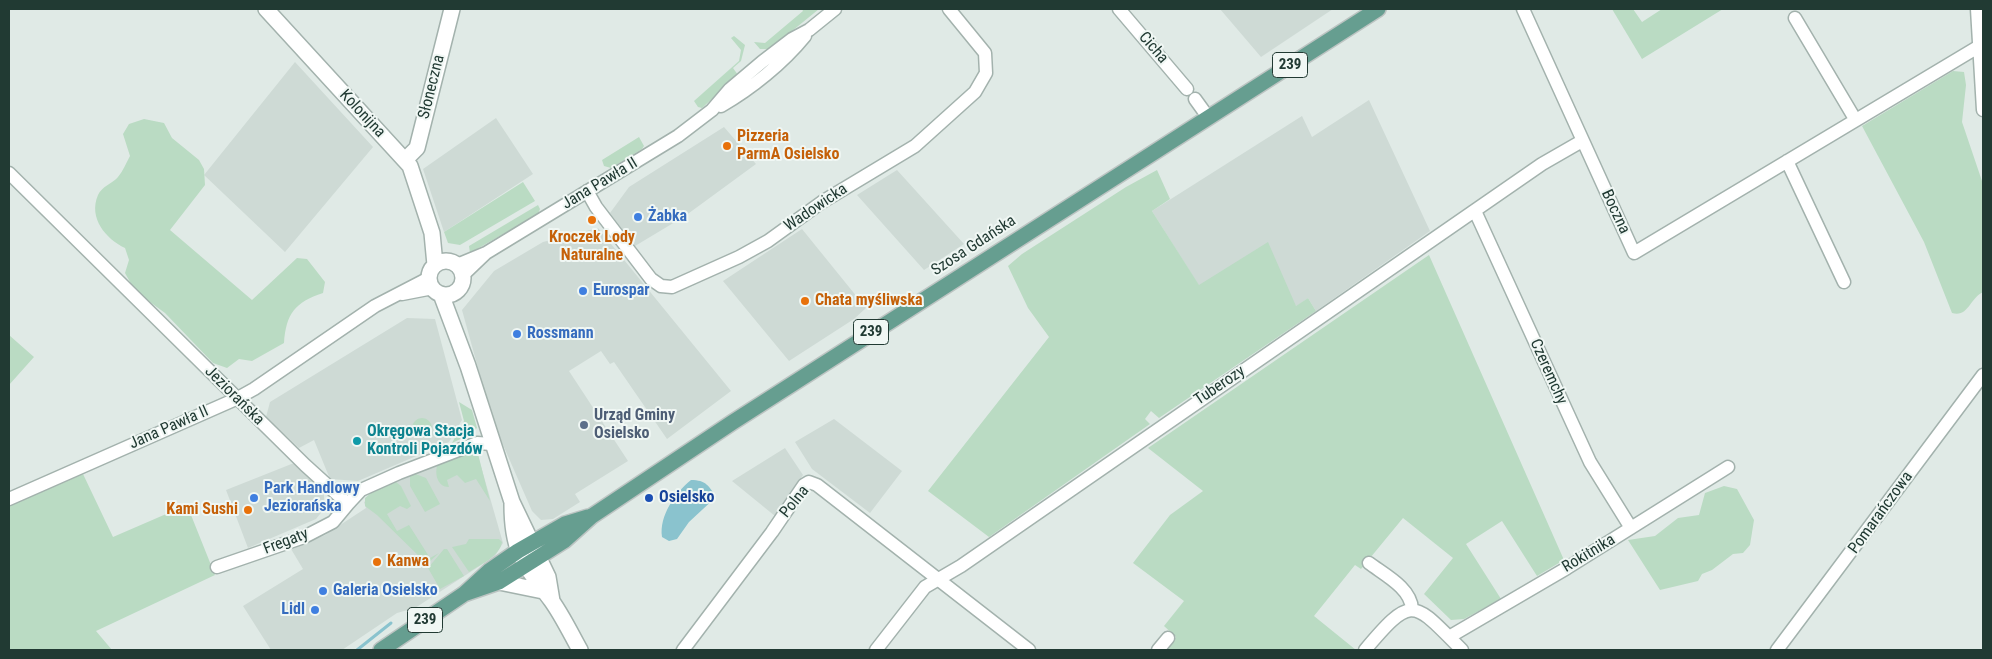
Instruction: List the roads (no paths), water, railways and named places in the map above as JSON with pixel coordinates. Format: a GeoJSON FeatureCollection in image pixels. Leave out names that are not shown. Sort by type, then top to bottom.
{"type":"FeatureCollection","features":[{"type":"Feature","properties":{"kind":"main road","name":"Szosa Gdańska"},"geometry":{"type":"LineString","coordinates":[[464,594],[499,582],[526,565],[536,550],[565,524],[592,516],[805,375],[1378,9]]}},
{"type":"Feature","properties":{"kind":"main road","name":"Szosa Gdańska"},"geometry":{"type":"LineString","coordinates":[[380,650],[464,594],[489,570],[518,551],[536,550]]}},
{"type":"Feature","properties":{"kind":"street","name":"Kolonijna"},"geometry":{"type":"LineString","coordinates":[[266,9],[405,160],[413,174],[432,233],[442,248],[452,319],[512,502],[548,577],[547,596]]}},
{"type":"Feature","properties":{"kind":"street","name":"Słoneczna"},"geometry":{"type":"LineString","coordinates":[[405,160],[417,148],[452,9]]}},
{"type":"Feature","properties":{"kind":"street","name":"Jana Pawła II"},"geometry":{"type":"LineString","coordinates":[[9,499],[254,389],[375,306],[445,277],[486,253],[678,136],[712,110],[737,97],[798,45],[809,30],[835,9]]}},
{"type":"Feature","properties":{"kind":"street","name":"Wadowicka"},"geometry":{"type":"LineString","coordinates":[[587,191],[596,207],[652,279],[661,286],[672,287],[739,257],[768,241],[822,202],[915,146],[975,92],[986,73],[985,53],[949,9]]}},
{"type":"Feature","properties":{"kind":"street","name":"Cicha"},"geometry":{"type":"LineString","coordinates":[[1119,9],[1191,94],[1208,117]]}},
{"type":"Feature","properties":{"kind":"street","name":"Boczna"},"geometry":{"type":"LineString","coordinates":[[1523,9],[1634,253],[1981,44]]}},
{"type":"Feature","properties":{"kind":"street"},"geometry":{"type":"LineString","coordinates":[[1977,9],[1981,44],[1980,73],[1983,110]]}},
{"type":"Feature","properties":{"kind":"street"},"geometry":{"type":"LineString","coordinates":[[1795,18],[1855,119]]}},
{"type":"Feature","properties":{"kind":"street","name":"Tuberozy"},"geometry":{"type":"LineString","coordinates":[[876,650],[923,589],[954,570],[1542,164],[1582,141]]}},
{"type":"Feature","properties":{"kind":"street"},"geometry":{"type":"LineString","coordinates":[[1787,161],[1844,282]]}},
{"type":"Feature","properties":{"kind":"street","name":"Jeziorańska"},"geometry":{"type":"LineString","coordinates":[[9,173],[236,398],[348,504]]}},
{"type":"Feature","properties":{"kind":"street","name":"Czeremchy"},"geometry":{"type":"LineString","coordinates":[[1475,211],[1590,462],[1631,528]]}},
{"type":"Feature","properties":{"kind":"street","name":"Pomarańczowa"},"geometry":{"type":"LineString","coordinates":[[1777,650],[1983,375]]}},
{"type":"Feature","properties":{"kind":"street"},"geometry":{"type":"LineString","coordinates":[[348,504],[361,490],[399,473],[476,443],[492,444]]}},
{"type":"Feature","properties":{"kind":"street","name":"Rokitnika"},"geometry":{"type":"LineString","coordinates":[[1449,637],[1631,528],[1728,467]]}},
{"type":"Feature","properties":{"kind":"street","name":"Polna"},"geometry":{"type":"LineString","coordinates":[[683,650],[772,532],[804,485],[809,482],[816,485],[939,579]]}},
{"type":"Feature","properties":{"kind":"street","name":"Kolonijna"},"geometry":{"type":"LineString","coordinates":[[512,502],[513,535],[518,551],[580,650]]}},
{"type":"Feature","properties":{"kind":"street","name":"Fregaty"},"geometry":{"type":"LineString","coordinates":[[217,567],[304,537],[332,522],[348,504]]}},
{"type":"Feature","properties":{"kind":"street"},"geometry":{"type":"LineString","coordinates":[[1365,650],[1392,619],[1407,610],[1412,602],[1407,592],[1369,562]]}},
{"type":"Feature","properties":{"kind":"street"},"geometry":{"type":"LineString","coordinates":[[939,579],[1029,650]]}},
{"type":"Feature","properties":{"kind":"street"},"geometry":{"type":"LineString","coordinates":[[499,582],[547,596]]}},
{"type":"Feature","properties":{"kind":"street"},"geometry":{"type":"LineString","coordinates":[[1407,610],[1423,612],[1462,650]]}},
{"type":"Feature","properties":{"kind":"street"},"geometry":{"type":"LineString","coordinates":[[1158,650],[1168,638]]}},
{"type":"Feature","properties":{"kind":"water"},"geometry":{"type":"Polygon","coordinates":[[[691,480],[706,484],[716,497],[689,522],[677,539],[669,541],[662,537],[663,521],[674,498],[691,480]]]}},
{"type":"Feature","properties":{"kind":"waterway"},"geometry":{"type":"LineString","coordinates":[[357,650],[391,623]]}},
{"type":"Feature","properties":{"kind":"place","name":"Pizzeria ParmA Osielsko"},"geometry":{"type":"Point","coordinates":[727,146]}},
{"type":"Feature","properties":{"kind":"place","name":"Żabka"},"geometry":{"type":"Point","coordinates":[638,217]}},
{"type":"Feature","properties":{"kind":"place","name":"Kroczek Lody Naturalne"},"geometry":{"type":"Point","coordinates":[592,220]}},
{"type":"Feature","properties":{"kind":"place","name":"Eurospar"},"geometry":{"type":"Point","coordinates":[583,291]}},
{"type":"Feature","properties":{"kind":"place","name":"Chata myśliwska"},"geometry":{"type":"Point","coordinates":[805,301]}},
{"type":"Feature","properties":{"kind":"place","name":"Rossmann"},"geometry":{"type":"Point","coordinates":[517,334]}},
{"type":"Feature","properties":{"kind":"place","name":"Urząd Gminy Osielsko"},"geometry":{"type":"Point","coordinates":[584,425]}},
{"type":"Feature","properties":{"kind":"place","name":"Okręgowa Stacja Kontroli Pojazdów"},"geometry":{"type":"Point","coordinates":[357,441]}},
{"type":"Feature","properties":{"kind":"place","name":"Park Handlowy Jeziorańska"},"geometry":{"type":"Point","coordinates":[254,498]}},
{"type":"Feature","properties":{"kind":"place","name":"Osielsko"},"geometry":{"type":"Point","coordinates":[649,498]}},
{"type":"Feature","properties":{"kind":"place","name":"Kami Sushi"},"geometry":{"type":"Point","coordinates":[248,510]}},
{"type":"Feature","properties":{"kind":"place","name":"Kanwa"},"geometry":{"type":"Point","coordinates":[377,562]}},
{"type":"Feature","properties":{"kind":"place","name":"Galeria Osielsko"},"geometry":{"type":"Point","coordinates":[323,591]}},
{"type":"Feature","properties":{"kind":"place","name":"Lidl"},"geometry":{"type":"Point","coordinates":[315,610]}}]}
